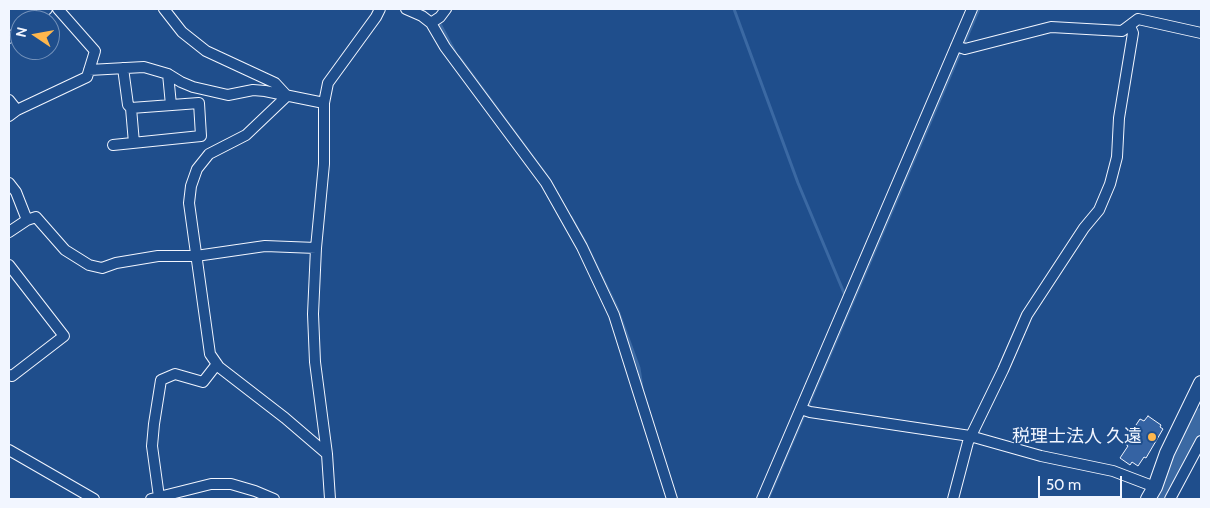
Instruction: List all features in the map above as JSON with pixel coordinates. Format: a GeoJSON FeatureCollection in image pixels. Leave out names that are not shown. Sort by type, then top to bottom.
{"type":"FeatureCollection","features":[{"type":"Feature","properties":{"kind":"main road"},"geometry":{"type":"LineString","coordinates":[[1152,493],[1167,453],[1201,383]]}},
{"type":"Feature","properties":{"kind":"street"},"geometry":{"type":"LineString","coordinates":[[9,100],[13,113],[87,77],[95,51],[58,9]]}},
{"type":"Feature","properties":{"kind":"street"},"geometry":{"type":"LineString","coordinates":[[164,9],[182,32],[206,51],[275,83],[287,96]]}},
{"type":"Feature","properties":{"kind":"street"},"geometry":{"type":"LineString","coordinates":[[330,499],[327,454],[314,343],[313,314],[316,248],[324,164],[324,103],[328,83],[380,9]]}},
{"type":"Feature","properties":{"kind":"street"},"geometry":{"type":"LineString","coordinates":[[406,9],[422,16],[431,23],[445,47],[546,183],[582,247],[614,315],[672,499]]}},
{"type":"Feature","properties":{"kind":"street"},"geometry":{"type":"LineString","coordinates":[[431,23],[446,9]]}},
{"type":"Feature","properties":{"kind":"street"},"geometry":{"type":"LineString","coordinates":[[762,499],[805,410],[960,48],[972,9]]}},
{"type":"Feature","properties":{"kind":"street"},"geometry":{"type":"LineString","coordinates":[[960,48],[1051,27],[1122,30],[1138,19],[1201,33]]}},
{"type":"Feature","properties":{"kind":"street"},"geometry":{"type":"LineString","coordinates":[[953,499],[970,436],[991,396],[1027,315],[1084,228],[1099,210],[1110,184],[1118,157],[1118,118],[1133,34],[1130,26]]}},
{"type":"Feature","properties":{"kind":"street"},"geometry":{"type":"LineString","coordinates":[[89,70],[144,67],[168,74],[193,87],[228,95],[253,90],[324,103]]}},
{"type":"Feature","properties":{"kind":"street"},"geometry":{"type":"LineString","coordinates":[[123,68],[128,105],[131,108],[134,143]]}},
{"type":"Feature","properties":{"kind":"street"},"geometry":{"type":"LineString","coordinates":[[168,74],[171,105]]}},
{"type":"Feature","properties":{"kind":"street"},"geometry":{"type":"LineString","coordinates":[[287,96],[246,136],[210,154],[197,169],[191,186],[189,203],[210,354],[217,364],[327,454]]}},
{"type":"Feature","properties":{"kind":"street"},"geometry":{"type":"LineString","coordinates":[[112,145],[200,136],[199,103],[131,108]]}},
{"type":"Feature","properties":{"kind":"street"},"geometry":{"type":"LineString","coordinates":[[9,183],[16,192],[27,220]]}},
{"type":"Feature","properties":{"kind":"street"},"geometry":{"type":"LineString","coordinates":[[9,232],[27,220],[36,218],[65,250],[89,265],[102,268],[116,263],[158,256],[196,256],[265,246],[316,248]]}},
{"type":"Feature","properties":{"kind":"street"},"geometry":{"type":"LineString","coordinates":[[9,265],[64,336],[12,376],[9,375]]}},
{"type":"Feature","properties":{"kind":"street"},"geometry":{"type":"LineString","coordinates":[[217,364],[203,382],[175,374],[162,380],[152,446],[155,498],[211,484],[230,484],[274,499]]}},
{"type":"Feature","properties":{"kind":"street"},"geometry":{"type":"LineString","coordinates":[[805,410],[970,436],[1041,456],[1113,471],[1152,493]]}},
{"type":"Feature","properties":{"kind":"street"},"geometry":{"type":"LineString","coordinates":[[1170,499],[1201,441]]}},
{"type":"Feature","properties":{"kind":"street"},"geometry":{"type":"LineString","coordinates":[[9,450],[94,499]]}},
{"type":"Feature","properties":{"kind":"building"},"geometry":{"type":"Polygon","coordinates":[[[1148,416],[1161,425],[1160,427],[1163,429],[1146,458],[1144,457],[1138,466],[1132,462],[1130,465],[1120,458],[1128,446],[1124,443],[1140,419],[1144,421],[1148,416]]]}},
{"type":"Feature","properties":{"kind":"waterway"},"geometry":{"type":"LineString","coordinates":[[734,9],[798,183],[844,293]]}},
{"type":"Feature","properties":{"kind":"waterway"},"geometry":{"type":"LineString","coordinates":[[768,499],[979,9]]}},
{"type":"Feature","properties":{"kind":"waterway"},"geometry":{"type":"LineString","coordinates":[[440,24],[455,52]]}},
{"type":"Feature","properties":{"kind":"waterway"},"geometry":{"type":"LineString","coordinates":[[459,57],[549,179]]}},
{"type":"Feature","properties":{"kind":"waterway"},"geometry":{"type":"LineString","coordinates":[[571,217],[617,308],[639,368],[642,388]]}},
{"type":"Feature","properties":{"kind":"waterway"},"geometry":{"type":"LineString","coordinates":[[1159,499],[1201,418]]}},
{"type":"Feature","properties":{"kind":"place","name":"税理士法人 久遠"},"geometry":{"type":"Point","coordinates":[1152,437]}}]}
